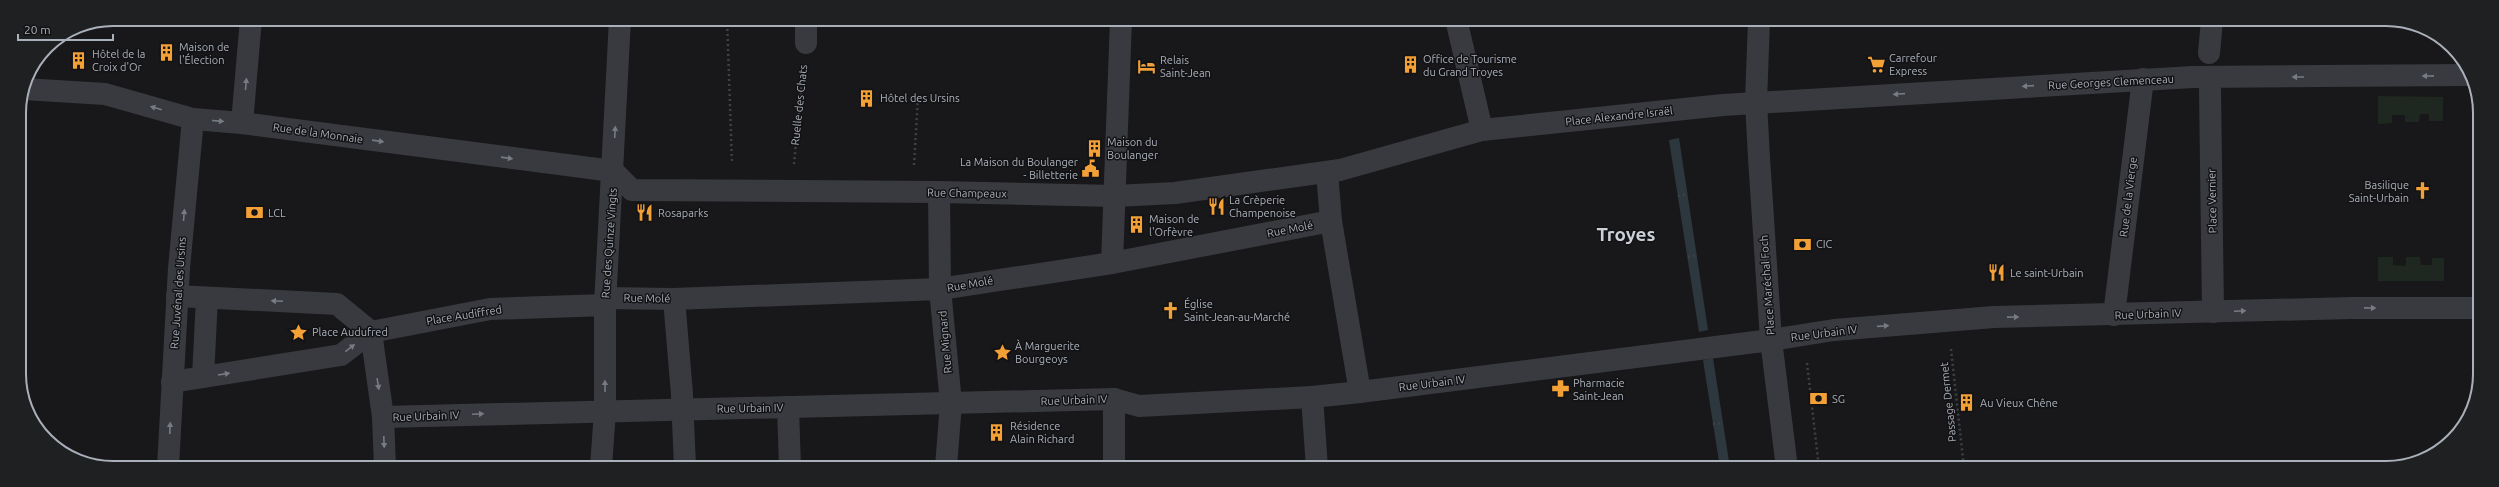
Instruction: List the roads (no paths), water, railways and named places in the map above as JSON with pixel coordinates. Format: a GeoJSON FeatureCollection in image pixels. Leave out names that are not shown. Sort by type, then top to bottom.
{"type":"FeatureCollection","features":[{"type":"Feature","properties":{"kind":"street"},"geometry":{"type":"LineString","coordinates":[[242,123],[250,26]]}},
{"type":"Feature","properties":{"kind":"street","name":"Rue des Quinze Vingts"},"geometry":{"type":"LineString","coordinates":[[601,461],[605,411],[605,302],[620,26]]}},
{"type":"Feature","properties":{"kind":"street"},"geometry":{"type":"LineString","coordinates":[[806,26],[806,43]]}},
{"type":"Feature","properties":{"kind":"street"},"geometry":{"type":"LineString","coordinates":[[1112,263],[1121,26]]}},
{"type":"Feature","properties":{"kind":"street"},"geometry":{"type":"LineString","coordinates":[[1457,26],[1482,130]]}},
{"type":"Feature","properties":{"kind":"street","name":"Place Maréchal Foch"},"geometry":{"type":"LineString","coordinates":[[1758,26],[1756,102],[1771,340],[1787,461]]}},
{"type":"Feature","properties":{"kind":"street"},"geometry":{"type":"LineString","coordinates":[[2208,53],[2211,26]]}},
{"type":"Feature","properties":{"kind":"street","name":"Rue Georges Clemenceau"},"geometry":{"type":"LineString","coordinates":[[1756,102],[2209,76],[2464,75]]}},
{"type":"Feature","properties":{"kind":"street","name":"Rue de la Vierge"},"geometry":{"type":"LineString","coordinates":[[2114,315],[2143,79]]}},
{"type":"Feature","properties":{"kind":"street","name":"Rue de la Monnaie"},"geometry":{"type":"LineString","coordinates":[[30,89],[105,94],[193,119],[242,123],[613,171]]}},
{"type":"Feature","properties":{"kind":"street","name":"Place Vernier"},"geometry":{"type":"LineString","coordinates":[[2210,90],[2213,312]]}},
{"type":"Feature","properties":{"kind":"street","name":"Place Alexandre Israël"},"geometry":{"type":"LineString","coordinates":[[1327,172],[1482,130],[1756,102]]}},
{"type":"Feature","properties":{"kind":"street","name":"Rue Juvénal des Ursins"},"geometry":{"type":"LineString","coordinates":[[168,461],[177,296],[193,119]]}},
{"type":"Feature","properties":{"kind":"street","name":"Rue Champeaux"},"geometry":{"type":"LineString","coordinates":[[613,171],[632,190],[939,192],[1115,196],[1175,194],[1327,172]]}},
{"type":"Feature","properties":{"kind":"street"},"geometry":{"type":"LineString","coordinates":[[1327,172],[1331,221],[1360,392]]}},
{"type":"Feature","properties":{"kind":"street","name":"Rue Mignard"},"geometry":{"type":"LineString","coordinates":[[939,192],[940,289],[951,403],[946,461]]}},
{"type":"Feature","properties":{"kind":"street","name":"Rue Molé"},"geometry":{"type":"LineString","coordinates":[[605,302],[940,289],[1112,263],[1331,221]]}},
{"type":"Feature","properties":{"kind":"street"},"geometry":{"type":"LineString","coordinates":[[177,296],[337,304],[371,332],[383,417],[385,461]]}},
{"type":"Feature","properties":{"kind":"street"},"geometry":{"type":"LineString","coordinates":[[203,377],[207,298]]}},
{"type":"Feature","properties":{"kind":"street"},"geometry":{"type":"LineString","coordinates":[[674,299],[682,400],[685,461]]}},
{"type":"Feature","properties":{"kind":"street","name":"Place Audiffred"},"geometry":{"type":"LineString","coordinates":[[172,382],[341,355],[371,332],[490,309],[605,302]]}},
{"type":"Feature","properties":{"kind":"street","name":"Rue Urbain IV"},"geometry":{"type":"LineString","coordinates":[[383,417],[605,411],[682,400],[788,407],[1114,399],[1139,406],[1312,397],[1771,340],[1834,330],[1994,317],[2351,308],[2473,308]]}},
{"type":"Feature","properties":{"kind":"street"},"geometry":{"type":"LineString","coordinates":[[1312,397],[1317,461]]}},
{"type":"Feature","properties":{"kind":"street"},"geometry":{"type":"LineString","coordinates":[[1114,399],[1114,461]]}},
{"type":"Feature","properties":{"kind":"street"},"geometry":{"type":"LineString","coordinates":[[788,407],[790,461]]}},
{"type":"Feature","properties":{"kind":"place","name":"Maison de l'Élection"},"geometry":{"type":"Point","coordinates":[166,53]}},
{"type":"Feature","properties":{"kind":"place","name":"Hôtel de la Croix d'Or"},"geometry":{"type":"Point","coordinates":[79,60]}},
{"type":"Feature","properties":{"kind":"place","name":"Carrefour Express"},"geometry":{"type":"Point","coordinates":[1876,64]}},
{"type":"Feature","properties":{"kind":"place","name":"Office de Tourisme du Grand Troyes"},"geometry":{"type":"Point","coordinates":[1410,65]}},
{"type":"Feature","properties":{"kind":"place","name":"Relais Saint-Jean"},"geometry":{"type":"Point","coordinates":[1147,66]}},
{"type":"Feature","properties":{"kind":"place","name":"Hôtel des Ursins"},"geometry":{"type":"Point","coordinates":[867,98]}},
{"type":"Feature","properties":{"kind":"place","name":"Maison du Boulanger"},"geometry":{"type":"Point","coordinates":[1094,148]}},
{"type":"Feature","properties":{"kind":"place","name":"La Maison du Boulanger - Billetterie"},"geometry":{"type":"Point","coordinates":[1091,168]}},
{"type":"Feature","properties":{"kind":"place","name":"Basilique Saint-Urbain"},"geometry":{"type":"Point","coordinates":[2422,191]}},
{"type":"Feature","properties":{"kind":"place","name":"La Crèperie Champenoise"},"geometry":{"type":"Point","coordinates":[1216,206]}},
{"type":"Feature","properties":{"kind":"place","name":"LCL"},"geometry":{"type":"Point","coordinates":[255,213]}},
{"type":"Feature","properties":{"kind":"place","name":"Rosaparks"},"geometry":{"type":"Point","coordinates":[645,213]}},
{"type":"Feature","properties":{"kind":"place","name":"Maison de l'Orfèvre"},"geometry":{"type":"Point","coordinates":[1136,225]}},
{"type":"Feature","properties":{"kind":"place","name":"CIC"},"geometry":{"type":"Point","coordinates":[1803,244]}},
{"type":"Feature","properties":{"kind":"place","name":"Le saint-Urbain"},"geometry":{"type":"Point","coordinates":[1997,273]}},
{"type":"Feature","properties":{"kind":"place","name":"Église Saint-Jean-au-Marché"},"geometry":{"type":"Point","coordinates":[1171,310]}},
{"type":"Feature","properties":{"kind":"place","name":"Place Audufred"},"geometry":{"type":"Point","coordinates":[299,332]}},
{"type":"Feature","properties":{"kind":"place","name":"À Marguerite Bourgeoys"},"geometry":{"type":"Point","coordinates":[1002,352]}},
{"type":"Feature","properties":{"kind":"place","name":"Pharmacie Saint-Jean"},"geometry":{"type":"Point","coordinates":[1560,389]}},
{"type":"Feature","properties":{"kind":"place","name":"SG"},"geometry":{"type":"Point","coordinates":[1819,399]}},
{"type":"Feature","properties":{"kind":"place","name":"Au Vieux Chêne"},"geometry":{"type":"Point","coordinates":[1967,403]}},
{"type":"Feature","properties":{"kind":"place","name":"Résidence Alain Richard"},"geometry":{"type":"Point","coordinates":[997,432]}},
{"type":"Feature","properties":{"kind":"district","name":"Troyes"},"geometry":{"type":"Point","coordinates":[1626,234]}}]}
